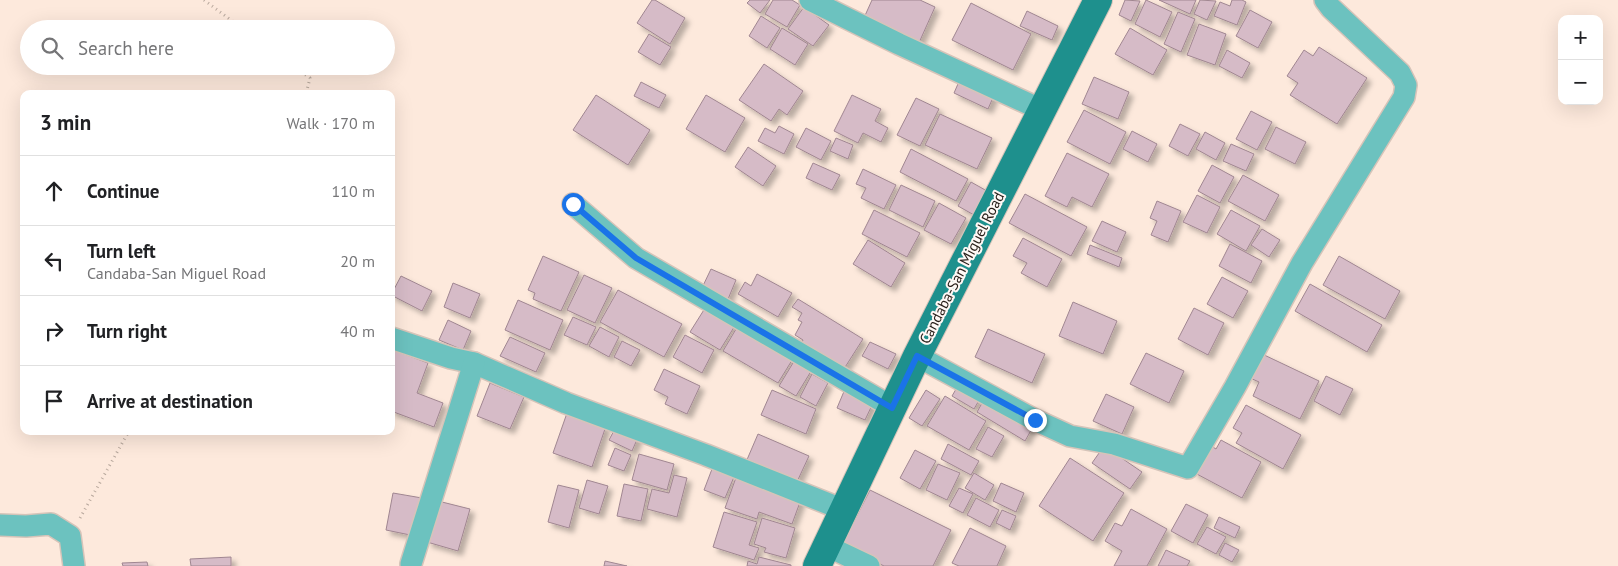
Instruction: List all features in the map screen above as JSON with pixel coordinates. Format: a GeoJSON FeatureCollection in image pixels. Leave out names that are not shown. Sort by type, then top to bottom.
{"type":"FeatureCollection","features":[{"type":"Feature","properties":{"kind":"main road","name":"Candaba-San Miguel Road"},"geometry":{"type":"LineString","coordinates":[[822,556],[917,356],[1098,0]]}},
{"type":"Feature","properties":{"kind":"street"},"geometry":{"type":"LineString","coordinates":[[810,0],[899,44],[1042,110]]}},
{"type":"Feature","properties":{"kind":"street"},"geometry":{"type":"LineString","coordinates":[[917,356],[1035,420],[1070,436],[1114,444],[1188,468],[1302,263],[1404,97],[1406,86],[1400,72],[1331,8],[1325,0]]}},
{"type":"Feature","properties":{"kind":"street"},"geometry":{"type":"LineString","coordinates":[[573,204],[636,258],[892,408]]}},
{"type":"Feature","properties":{"kind":"street"},"geometry":{"type":"LineString","coordinates":[[395,339],[451,358],[474,363],[566,403],[706,455],[844,510]]}},
{"type":"Feature","properties":{"kind":"street"},"geometry":{"type":"LineString","coordinates":[[411,564],[474,363]]}},
{"type":"Feature","properties":{"kind":"street"},"geometry":{"type":"LineString","coordinates":[[0,525],[26,526],[51,524],[70,536],[74,566]]}},
{"type":"Feature","properties":{"kind":"street"},"geometry":{"type":"LineString","coordinates":[[822,556],[869,566]]}},
{"type":"Feature","properties":{"kind":"path"},"geometry":{"type":"LineString","coordinates":[[204,0],[231,20]]}},
{"type":"Feature","properties":{"kind":"path"},"geometry":{"type":"LineString","coordinates":[[306,75],[310,78],[307,90]]}},
{"type":"Feature","properties":{"kind":"path"},"geometry":{"type":"LineString","coordinates":[[70,536],[127,435]]}},
{"type":"Feature","properties":{"kind":"building"},"geometry":{"type":"Polygon","coordinates":[[[652,0],[685,18],[670,44],[637,23],[652,0]]]}},
{"type":"Feature","properties":{"kind":"building"},"geometry":{"type":"Polygon","coordinates":[[[750,0],[770,0],[760,13],[747,3],[750,0]]]}},
{"type":"Feature","properties":{"kind":"building"},"geometry":{"type":"Polygon","coordinates":[[[773,0],[792,0],[800,5],[787,27],[765,14],[773,0]]]}},
{"type":"Feature","properties":{"kind":"building"},"geometry":{"type":"Polygon","coordinates":[[[872,0],[920,0],[935,7],[918,45],[863,20],[872,0]]]}},
{"type":"Feature","properties":{"kind":"building"},"geometry":{"type":"Polygon","coordinates":[[[1125,0],[1140,1],[1131,21],[1119,15],[1125,0]]]}},
{"type":"Feature","properties":{"kind":"building"},"geometry":{"type":"Polygon","coordinates":[[[1146,0],[1172,12],[1160,37],[1135,24],[1146,0]]]}},
{"type":"Feature","properties":{"kind":"building"},"geometry":{"type":"Polygon","coordinates":[[[1159,0],[1196,0],[1190,14],[1159,0]]]}},
{"type":"Feature","properties":{"kind":"building"},"geometry":{"type":"Polygon","coordinates":[[[1200,0],[1216,1],[1207,20],[1194,14],[1200,0]]]}},
{"type":"Feature","properties":{"kind":"building"},"geometry":{"type":"Polygon","coordinates":[[[1232,0],[1246,2],[1237,25],[1214,16],[1220,2],[1230,6],[1232,0]]]}},
{"type":"Feature","properties":{"kind":"building"},"geometry":{"type":"Polygon","coordinates":[[[971,3],[1031,34],[1013,70],[952,40],[971,3]]]}},
{"type":"Feature","properties":{"kind":"building"},"geometry":{"type":"Polygon","coordinates":[[[804,7],[829,25],[813,46],[788,29],[804,7]]]}},
{"type":"Feature","properties":{"kind":"building"},"geometry":{"type":"Polygon","coordinates":[[[1250,10],[1272,22],[1258,48],[1236,36],[1250,10]]]}},
{"type":"Feature","properties":{"kind":"building"},"geometry":{"type":"Polygon","coordinates":[[[1027,11],[1058,26],[1052,40],[1020,26],[1027,11]]]}},
{"type":"Feature","properties":{"kind":"building"},"geometry":{"type":"Polygon","coordinates":[[[1178,12],[1195,19],[1181,52],[1164,44],[1178,12]]]}},
{"type":"Feature","properties":{"kind":"building"},"geometry":{"type":"Polygon","coordinates":[[[761,16],[780,28],[767,48],[749,36],[761,16]]]}},
{"type":"Feature","properties":{"kind":"building"},"geometry":{"type":"Polygon","coordinates":[[[1199,24],[1226,34],[1215,65],[1187,55],[1199,24]]]}},
{"type":"Feature","properties":{"kind":"building"},"geometry":{"type":"Polygon","coordinates":[[[782,28],[808,44],[795,65],[770,49],[782,28]]]}},
{"type":"Feature","properties":{"kind":"building"},"geometry":{"type":"Polygon","coordinates":[[[1130,28],[1167,50],[1153,75],[1115,54],[1130,28]]]}},
{"type":"Feature","properties":{"kind":"building"},"geometry":{"type":"Polygon","coordinates":[[[649,34],[671,47],[660,65],[638,52],[649,34]]]}},
{"type":"Feature","properties":{"kind":"building"},"geometry":{"type":"Polygon","coordinates":[[[1319,47],[1367,78],[1337,124],[1290,95],[1298,83],[1287,76],[1304,50],[1313,56],[1319,47]]]}},
{"type":"Feature","properties":{"kind":"building"},"geometry":{"type":"Polygon","coordinates":[[[1227,50],[1250,63],[1242,78],[1219,66],[1227,50]]]}},
{"type":"Feature","properties":{"kind":"building"},"geometry":{"type":"Polygon","coordinates":[[[764,64],[803,91],[787,115],[779,109],[771,121],[739,100],[764,64]]]}},
{"type":"Feature","properties":{"kind":"building"},"geometry":{"type":"Polygon","coordinates":[[[961,77],[995,93],[988,109],[954,93],[961,77]]]}},
{"type":"Feature","properties":{"kind":"building"},"geometry":{"type":"Polygon","coordinates":[[[1094,77],[1129,92],[1118,119],[1082,104],[1094,77]]]}},
{"type":"Feature","properties":{"kind":"building"},"geometry":{"type":"Polygon","coordinates":[[[641,82],[666,95],[659,108],[634,96],[641,82]]]}},
{"type":"Feature","properties":{"kind":"building"},"geometry":{"type":"Polygon","coordinates":[[[596,95],[650,130],[628,165],[573,130],[596,95]]]}},
{"type":"Feature","properties":{"kind":"building"},"geometry":{"type":"Polygon","coordinates":[[[706,95],[745,118],[725,152],[686,129],[706,95]]]}},
{"type":"Feature","properties":{"kind":"building"},"geometry":{"type":"Polygon","coordinates":[[[852,95],[881,109],[875,121],[888,128],[881,142],[863,133],[858,143],[834,131],[852,95]]]}},
{"type":"Feature","properties":{"kind":"building"},"geometry":{"type":"Polygon","coordinates":[[[916,98],[939,109],[920,146],[897,135],[916,98]]]}},
{"type":"Feature","properties":{"kind":"building"},"geometry":{"type":"Polygon","coordinates":[[[1084,110],[1126,132],[1110,164],[1067,142],[1084,110]]]}},
{"type":"Feature","properties":{"kind":"building"},"geometry":{"type":"Polygon","coordinates":[[[1251,111],[1272,122],[1257,150],[1236,139],[1251,111]]]}},
{"type":"Feature","properties":{"kind":"building"},"geometry":{"type":"Polygon","coordinates":[[[940,114],[992,138],[977,169],[925,145],[940,114]]]}},
{"type":"Feature","properties":{"kind":"building"},"geometry":{"type":"Polygon","coordinates":[[[1180,124],[1200,134],[1188,156],[1169,146],[1180,124]]]}},
{"type":"Feature","properties":{"kind":"building"},"geometry":{"type":"Polygon","coordinates":[[[779,126],[794,134],[784,154],[758,141],[765,128],[775,133],[779,126]]]}},
{"type":"Feature","properties":{"kind":"building"},"geometry":{"type":"Polygon","coordinates":[[[1276,127],[1306,142],[1295,164],[1265,149],[1276,127]]]}},
{"type":"Feature","properties":{"kind":"building"},"geometry":{"type":"Polygon","coordinates":[[[806,128],[831,141],[821,160],[796,147],[806,128]]]}},
{"type":"Feature","properties":{"kind":"building"},"geometry":{"type":"Polygon","coordinates":[[[1132,131],[1157,144],[1148,162],[1123,149],[1132,131]]]}},
{"type":"Feature","properties":{"kind":"building"},"geometry":{"type":"Polygon","coordinates":[[[1205,132],[1225,143],[1216,160],[1196,149],[1205,132]]]}},
{"type":"Feature","properties":{"kind":"building"},"geometry":{"type":"Polygon","coordinates":[[[836,138],[853,145],[848,159],[830,151],[836,138]]]}},
{"type":"Feature","properties":{"kind":"building"},"geometry":{"type":"Polygon","coordinates":[[[1231,144],[1254,154],[1246,171],[1223,161],[1231,144]]]}},
{"type":"Feature","properties":{"kind":"building"},"geometry":{"type":"Polygon","coordinates":[[[748,147],[776,166],[763,186],[735,167],[748,147]]]}},
{"type":"Feature","properties":{"kind":"building"},"geometry":{"type":"Polygon","coordinates":[[[911,149],[968,179],[956,201],[900,172],[911,149]]]}},
{"type":"Feature","properties":{"kind":"building"},"geometry":{"type":"Polygon","coordinates":[[[1067,153],[1109,174],[1092,207],[1072,197],[1067,207],[1045,196],[1067,153]]]}},
{"type":"Feature","properties":{"kind":"building"},"geometry":{"type":"Polygon","coordinates":[[[813,163],[840,175],[832,190],[806,178],[813,163]]]}},
{"type":"Feature","properties":{"kind":"building"},"geometry":{"type":"Polygon","coordinates":[[[1212,165],[1234,177],[1220,203],[1198,191],[1212,165]]]}},
{"type":"Feature","properties":{"kind":"building"},"geometry":{"type":"Polygon","coordinates":[[[863,169],[896,185],[884,209],[861,198],[866,188],[856,184],[863,169]]]}},
{"type":"Feature","properties":{"kind":"building"},"geometry":{"type":"Polygon","coordinates":[[[1243,175],[1279,195],[1265,221],[1228,201],[1243,175]]]}},
{"type":"Feature","properties":{"kind":"building"},"geometry":{"type":"Polygon","coordinates":[[[971,182],[987,191],[974,215],[958,206],[971,182]]]}},
{"type":"Feature","properties":{"kind":"building"},"geometry":{"type":"Polygon","coordinates":[[[901,185],[935,201],[923,227],[889,210],[901,185]]]}},
{"type":"Feature","properties":{"kind":"building"},"geometry":{"type":"Polygon","coordinates":[[[1025,194],[1087,227],[1071,256],[1009,223],[1025,194]]]}},
{"type":"Feature","properties":{"kind":"building"},"geometry":{"type":"Polygon","coordinates":[[[1197,195],[1220,207],[1207,233],[1183,222],[1197,195]]]}},
{"type":"Feature","properties":{"kind":"building"},"geometry":{"type":"Polygon","coordinates":[[[1157,201],[1181,211],[1168,242],[1151,235],[1157,221],[1150,218],[1157,201]]]}},
{"type":"Feature","properties":{"kind":"building"},"geometry":{"type":"Polygon","coordinates":[[[939,203],[966,218],[951,244],[924,230],[939,203]]]}},
{"type":"Feature","properties":{"kind":"building"},"geometry":{"type":"Polygon","coordinates":[[[874,210],[920,233],[907,257],[862,234],[874,210]]]}},
{"type":"Feature","properties":{"kind":"building"},"geometry":{"type":"Polygon","coordinates":[[[1231,210],[1260,226],[1246,251],[1217,234],[1231,210]]]}},
{"type":"Feature","properties":{"kind":"building"},"geometry":{"type":"Polygon","coordinates":[[[1102,221],[1126,232],[1117,252],[1092,241],[1102,221]]]}},
{"type":"Feature","properties":{"kind":"building"},"geometry":{"type":"Polygon","coordinates":[[[1262,229],[1280,240],[1269,257],[1251,245],[1262,229]]]}},
{"type":"Feature","properties":{"kind":"building"},"geometry":{"type":"Polygon","coordinates":[[[1023,238],[1062,259],[1047,287],[1021,273],[1027,263],[1013,256],[1023,238]]]}},
{"type":"Feature","properties":{"kind":"building"},"geometry":{"type":"Polygon","coordinates":[[[868,240],[905,263],[891,287],[853,264],[868,240]]]}},
{"type":"Feature","properties":{"kind":"building"},"geometry":{"type":"Polygon","coordinates":[[[1230,244],[1262,261],[1251,283],[1219,266],[1230,244]]]}},
{"type":"Feature","properties":{"kind":"building"},"geometry":{"type":"Polygon","coordinates":[[[1090,245],[1122,258],[1119,267],[1087,254],[1090,245]]]}},
{"type":"Feature","properties":{"kind":"building"},"geometry":{"type":"Polygon","coordinates":[[[543,256],[579,272],[561,311],[533,299],[535,293],[528,290],[543,256]]]}},
{"type":"Feature","properties":{"kind":"building"},"geometry":{"type":"Polygon","coordinates":[[[1339,256],[1400,291],[1385,319],[1323,285],[1339,256]]]}},
{"type":"Feature","properties":{"kind":"building"},"geometry":{"type":"Polygon","coordinates":[[[711,269],[736,280],[726,304],[700,292],[711,269]]]}},
{"type":"Feature","properties":{"kind":"building"},"geometry":{"type":"Polygon","coordinates":[[[757,274],[792,293],[778,317],[738,294],[745,282],[751,286],[757,274]]]}},
{"type":"Feature","properties":{"kind":"building"},"geometry":{"type":"Polygon","coordinates":[[[584,275],[612,288],[595,323],[567,310],[584,275]]]}},
{"type":"Feature","properties":{"kind":"building"},"geometry":{"type":"Polygon","coordinates":[[[401,276],[432,291],[422,311],[395,297],[395,287],[401,276]]]}},
{"type":"Feature","properties":{"kind":"building"},"geometry":{"type":"Polygon","coordinates":[[[1222,277],[1248,291],[1233,318],[1207,304],[1222,277]]]}},
{"type":"Feature","properties":{"kind":"building"},"geometry":{"type":"Polygon","coordinates":[[[453,283],[480,294],[470,318],[444,307],[453,283]]]}},
{"type":"Feature","properties":{"kind":"building"},"geometry":{"type":"Polygon","coordinates":[[[1310,284],[1382,325],[1367,352],[1295,311],[1310,284]]]}},
{"type":"Feature","properties":{"kind":"building"},"geometry":{"type":"Polygon","coordinates":[[[618,290],[682,324],[664,357],[600,322],[618,290]]]}},
{"type":"Feature","properties":{"kind":"building"},"geometry":{"type":"Polygon","coordinates":[[[798,299],[863,339],[842,372],[800,346],[803,340],[795,335],[802,322],[798,320],[802,313],[792,307],[798,299]]]}},
{"type":"Feature","properties":{"kind":"building"},"geometry":{"type":"Polygon","coordinates":[[[518,300],[563,320],[550,350],[505,330],[518,300]]]}},
{"type":"Feature","properties":{"kind":"building"},"geometry":{"type":"Polygon","coordinates":[[[1073,302],[1117,321],[1103,354],[1059,336],[1073,302]]]}},
{"type":"Feature","properties":{"kind":"building"},"geometry":{"type":"Polygon","coordinates":[[[707,305],[736,324],[720,350],[690,332],[707,305]]]}},
{"type":"Feature","properties":{"kind":"building"},"geometry":{"type":"Polygon","coordinates":[[[1194,308],[1224,323],[1208,355],[1178,339],[1194,308]]]}},
{"type":"Feature","properties":{"kind":"building"},"geometry":{"type":"Polygon","coordinates":[[[573,317],[596,327],[587,345],[564,335],[573,317]]]}},
{"type":"Feature","properties":{"kind":"building"},"geometry":{"type":"Polygon","coordinates":[[[448,320],[471,331],[463,350],[439,340],[448,320]]]}},
{"type":"Feature","properties":{"kind":"building"},"geometry":{"type":"Polygon","coordinates":[[[739,324],[794,357],[778,383],[723,351],[739,324]]]}},
{"type":"Feature","properties":{"kind":"building"},"geometry":{"type":"Polygon","coordinates":[[[600,327],[619,337],[609,357],[589,346],[600,327]]]}},
{"type":"Feature","properties":{"kind":"building"},"geometry":{"type":"Polygon","coordinates":[[[988,329],[1045,354],[1032,383],[975,357],[988,329]]]}},
{"type":"Feature","properties":{"kind":"building"},"geometry":{"type":"Polygon","coordinates":[[[685,335],[714,350],[702,373],[673,357],[685,335]]]}},
{"type":"Feature","properties":{"kind":"building"},"geometry":{"type":"Polygon","coordinates":[[[510,337],[545,353],[536,372],[500,356],[510,337]]]}},
{"type":"Feature","properties":{"kind":"building"},"geometry":{"type":"Polygon","coordinates":[[[622,341],[640,350],[631,366],[614,357],[622,341]]]}},
{"type":"Feature","properties":{"kind":"building"},"geometry":{"type":"Polygon","coordinates":[[[870,342],[896,354],[888,369],[862,356],[870,342]]]}},
{"type":"Feature","properties":{"kind":"building"},"geometry":{"type":"Polygon","coordinates":[[[395,351],[428,363],[417,393],[443,403],[434,427],[395,412],[395,351]]]}},
{"type":"Feature","properties":{"kind":"building"},"geometry":{"type":"Polygon","coordinates":[[[1146,353],[1184,371],[1169,403],[1130,384],[1146,353]]]}},
{"type":"Feature","properties":{"kind":"building"},"geometry":{"type":"Polygon","coordinates":[[[1260,353],[1319,381],[1300,419],[1253,396],[1259,382],[1248,377],[1260,353]]]}},
{"type":"Feature","properties":{"kind":"building"},"geometry":{"type":"Polygon","coordinates":[[[796,358],[813,368],[796,396],[779,386],[796,358]]]}},
{"type":"Feature","properties":{"kind":"building"},"geometry":{"type":"Polygon","coordinates":[[[664,369],[700,386],[687,414],[665,404],[668,397],[654,390],[664,369]]]}},
{"type":"Feature","properties":{"kind":"building"},"geometry":{"type":"Polygon","coordinates":[[[812,374],[828,383],[816,406],[800,397],[812,374]]]}},
{"type":"Feature","properties":{"kind":"building"},"geometry":{"type":"Polygon","coordinates":[[[1326,376],[1353,389],[1340,415],[1314,401],[1326,376]]]}},
{"type":"Feature","properties":{"kind":"building"},"geometry":{"type":"Polygon","coordinates":[[[490,383],[524,397],[510,429],[477,416],[490,383]]]}},
{"type":"Feature","properties":{"kind":"building"},"geometry":{"type":"Polygon","coordinates":[[[959,384],[981,397],[974,409],[952,396],[959,384]]]}},
{"type":"Feature","properties":{"kind":"building"},"geometry":{"type":"Polygon","coordinates":[[[845,389],[874,401],[865,420],[837,408],[845,389]]]}},
{"type":"Feature","properties":{"kind":"building"},"geometry":{"type":"Polygon","coordinates":[[[772,390],[816,409],[806,434],[761,415],[772,390]]]}},
{"type":"Feature","properties":{"kind":"building"},"geometry":{"type":"Polygon","coordinates":[[[926,390],[940,399],[922,426],[909,418],[926,390]]]}},
{"type":"Feature","properties":{"kind":"building"},"geometry":{"type":"Polygon","coordinates":[[[1106,394],[1134,407],[1122,434],[1093,421],[1106,394]]]}},
{"type":"Feature","properties":{"kind":"building"},"geometry":{"type":"Polygon","coordinates":[[[945,396],[986,421],[969,450],[927,426],[945,396]]]}},
{"type":"Feature","properties":{"kind":"building"},"geometry":{"type":"Polygon","coordinates":[[[986,396],[1034,425],[1025,441],[977,412],[986,396]]]}},
{"type":"Feature","properties":{"kind":"building"},"geometry":{"type":"Polygon","coordinates":[[[1246,405],[1301,435],[1283,469],[1236,443],[1242,433],[1233,428],[1246,405]]]}},
{"type":"Feature","properties":{"kind":"building"},"geometry":{"type":"Polygon","coordinates":[[[567,413],[606,426],[592,467],[553,453],[567,413]]]}},
{"type":"Feature","properties":{"kind":"building"},"geometry":{"type":"Polygon","coordinates":[[[617,425],[639,435],[632,451],[609,440],[617,425]]]}},
{"type":"Feature","properties":{"kind":"building"},"geometry":{"type":"Polygon","coordinates":[[[988,427],[1004,436],[992,457],[976,449],[988,427]]]}},
{"type":"Feature","properties":{"kind":"building"},"geometry":{"type":"Polygon","coordinates":[[[758,434],[809,456],[796,484],[746,462],[758,434]]]}},
{"type":"Feature","properties":{"kind":"building"},"geometry":{"type":"Polygon","coordinates":[[[1221,440],[1261,462],[1242,498],[1193,472],[1208,444],[1216,449],[1221,440]]]}},
{"type":"Feature","properties":{"kind":"building"},"geometry":{"type":"Polygon","coordinates":[[[948,444],[979,461],[971,475],[941,459],[948,444]]]}},
{"type":"Feature","properties":{"kind":"building"},"geometry":{"type":"Polygon","coordinates":[[[1104,446],[1142,472],[1130,489],[1092,463],[1104,446]]]}},
{"type":"Feature","properties":{"kind":"building"},"geometry":{"type":"Polygon","coordinates":[[[615,448],[631,455],[624,471],[608,465],[615,448]]]}},
{"type":"Feature","properties":{"kind":"building"},"geometry":{"type":"Polygon","coordinates":[[[915,450],[936,461],[920,489],[900,478],[915,450]]]}},
{"type":"Feature","properties":{"kind":"building"},"geometry":{"type":"Polygon","coordinates":[[[639,454],[674,464],[667,490],[632,480],[639,454]]]}},
{"type":"Feature","properties":{"kind":"building"},"geometry":{"type":"Polygon","coordinates":[[[1070,458],[1124,493],[1093,541],[1039,506],[1070,458]]]}},
{"type":"Feature","properties":{"kind":"building"},"geometry":{"type":"Polygon","coordinates":[[[938,464],[960,473],[947,500],[926,490],[938,464]]]}},
{"type":"Feature","properties":{"kind":"building"},"geometry":{"type":"Polygon","coordinates":[[[712,469],[734,477],[725,498],[704,490],[712,469]]]}},
{"type":"Feature","properties":{"kind":"building"},"geometry":{"type":"Polygon","coordinates":[[[738,472],[803,494],[792,524],[759,512],[757,519],[725,508],[738,472]]]}},
{"type":"Feature","properties":{"kind":"building"},"geometry":{"type":"Polygon","coordinates":[[[974,473],[994,485],[985,500],[965,488],[974,473]]]}},
{"type":"Feature","properties":{"kind":"building"},"geometry":{"type":"Polygon","coordinates":[[[674,475],[687,478],[677,517],[647,509],[652,489],[669,493],[674,475]]]}},
{"type":"Feature","properties":{"kind":"building"},"geometry":{"type":"Polygon","coordinates":[[[587,480],[608,486],[599,514],[579,508],[587,480]]]}},
{"type":"Feature","properties":{"kind":"building"},"geometry":{"type":"Polygon","coordinates":[[[1001,483],[1024,493],[1016,512],[993,501],[1001,483]]]}},
{"type":"Feature","properties":{"kind":"building"},"geometry":{"type":"Polygon","coordinates":[[[624,484],[648,489],[641,521],[617,516],[624,484]]]}},
{"type":"Feature","properties":{"kind":"building"},"geometry":{"type":"Polygon","coordinates":[[[558,485],[579,490],[569,528],[548,522],[558,485]]]}},
{"type":"Feature","properties":{"kind":"building"},"geometry":{"type":"Polygon","coordinates":[[[959,488],[973,494],[963,513],[949,506],[959,488]]]}},
{"type":"Feature","properties":{"kind":"building"},"geometry":{"type":"Polygon","coordinates":[[[870,490],[951,530],[933,566],[884,566],[842,545],[870,490]]]}},
{"type":"Feature","properties":{"kind":"building"},"geometry":{"type":"Polygon","coordinates":[[[393,493],[422,498],[415,536],[386,530],[393,493]]]}},
{"type":"Feature","properties":{"kind":"building"},"geometry":{"type":"Polygon","coordinates":[[[976,498],[999,510],[990,527],[967,515],[976,498]]]}},
{"type":"Feature","properties":{"kind":"building"},"geometry":{"type":"Polygon","coordinates":[[[438,501],[470,509],[458,551],[427,542],[438,501]]]}},
{"type":"Feature","properties":{"kind":"building"},"geometry":{"type":"Polygon","coordinates":[[[1186,504],[1208,515],[1193,543],[1171,531],[1186,504]]]}},
{"type":"Feature","properties":{"kind":"building"},"geometry":{"type":"Polygon","coordinates":[[[1131,509],[1167,529],[1147,566],[1114,566],[1122,551],[1105,541],[1115,523],[1122,526],[1131,509]]]}},
{"type":"Feature","properties":{"kind":"building"},"geometry":{"type":"Polygon","coordinates":[[[1002,510],[1016,516],[1010,530],[996,523],[1002,510]]]}},
{"type":"Feature","properties":{"kind":"building"},"geometry":{"type":"Polygon","coordinates":[[[724,512],[757,522],[749,545],[759,548],[754,560],[713,547],[724,512]]]}},
{"type":"Feature","properties":{"kind":"building"},"geometry":{"type":"Polygon","coordinates":[[[1219,517],[1240,527],[1235,538],[1214,528],[1219,517]]]}},
{"type":"Feature","properties":{"kind":"building"},"geometry":{"type":"Polygon","coordinates":[[[762,518],[795,528],[786,558],[764,552],[766,548],[754,544],[762,518]]]}},
{"type":"Feature","properties":{"kind":"building"},"geometry":{"type":"Polygon","coordinates":[[[1207,527],[1226,537],[1216,554],[1197,544],[1207,527]]]}},
{"type":"Feature","properties":{"kind":"building"},"geometry":{"type":"Polygon","coordinates":[[[970,528],[1006,546],[997,566],[959,566],[952,563],[970,528]]]}},
{"type":"Feature","properties":{"kind":"building"},"geometry":{"type":"Polygon","coordinates":[[[1225,543],[1239,550],[1232,562],[1219,555],[1225,543]]]}},
{"type":"Feature","properties":{"kind":"building"},"geometry":{"type":"Polygon","coordinates":[[[1166,550],[1190,561],[1187,566],[1158,566],[1166,550]]]}},
{"type":"Feature","properties":{"kind":"building"},"geometry":{"type":"Polygon","coordinates":[[[231,557],[231,566],[191,566],[190,559],[231,557]]]}},
{"type":"Feature","properties":{"kind":"building"},"geometry":{"type":"Polygon","coordinates":[[[759,557],[791,566],[747,566],[748,561],[757,564],[759,557]]]}},
{"type":"Feature","properties":{"kind":"building"},"geometry":{"type":"Polygon","coordinates":[[[605,561],[627,566],[604,566],[605,561]]]}},
{"type":"Feature","properties":{"kind":"building"},"geometry":{"type":"Polygon","coordinates":[[[147,562],[148,566],[123,566],[122,563],[147,562]]]}},
{"type":"Feature","properties":{"kind":"route"},"geometry":{"type":"LineString","coordinates":[[573,204],[636,258],[892,408],[917,356],[1035,420]]}}]}
